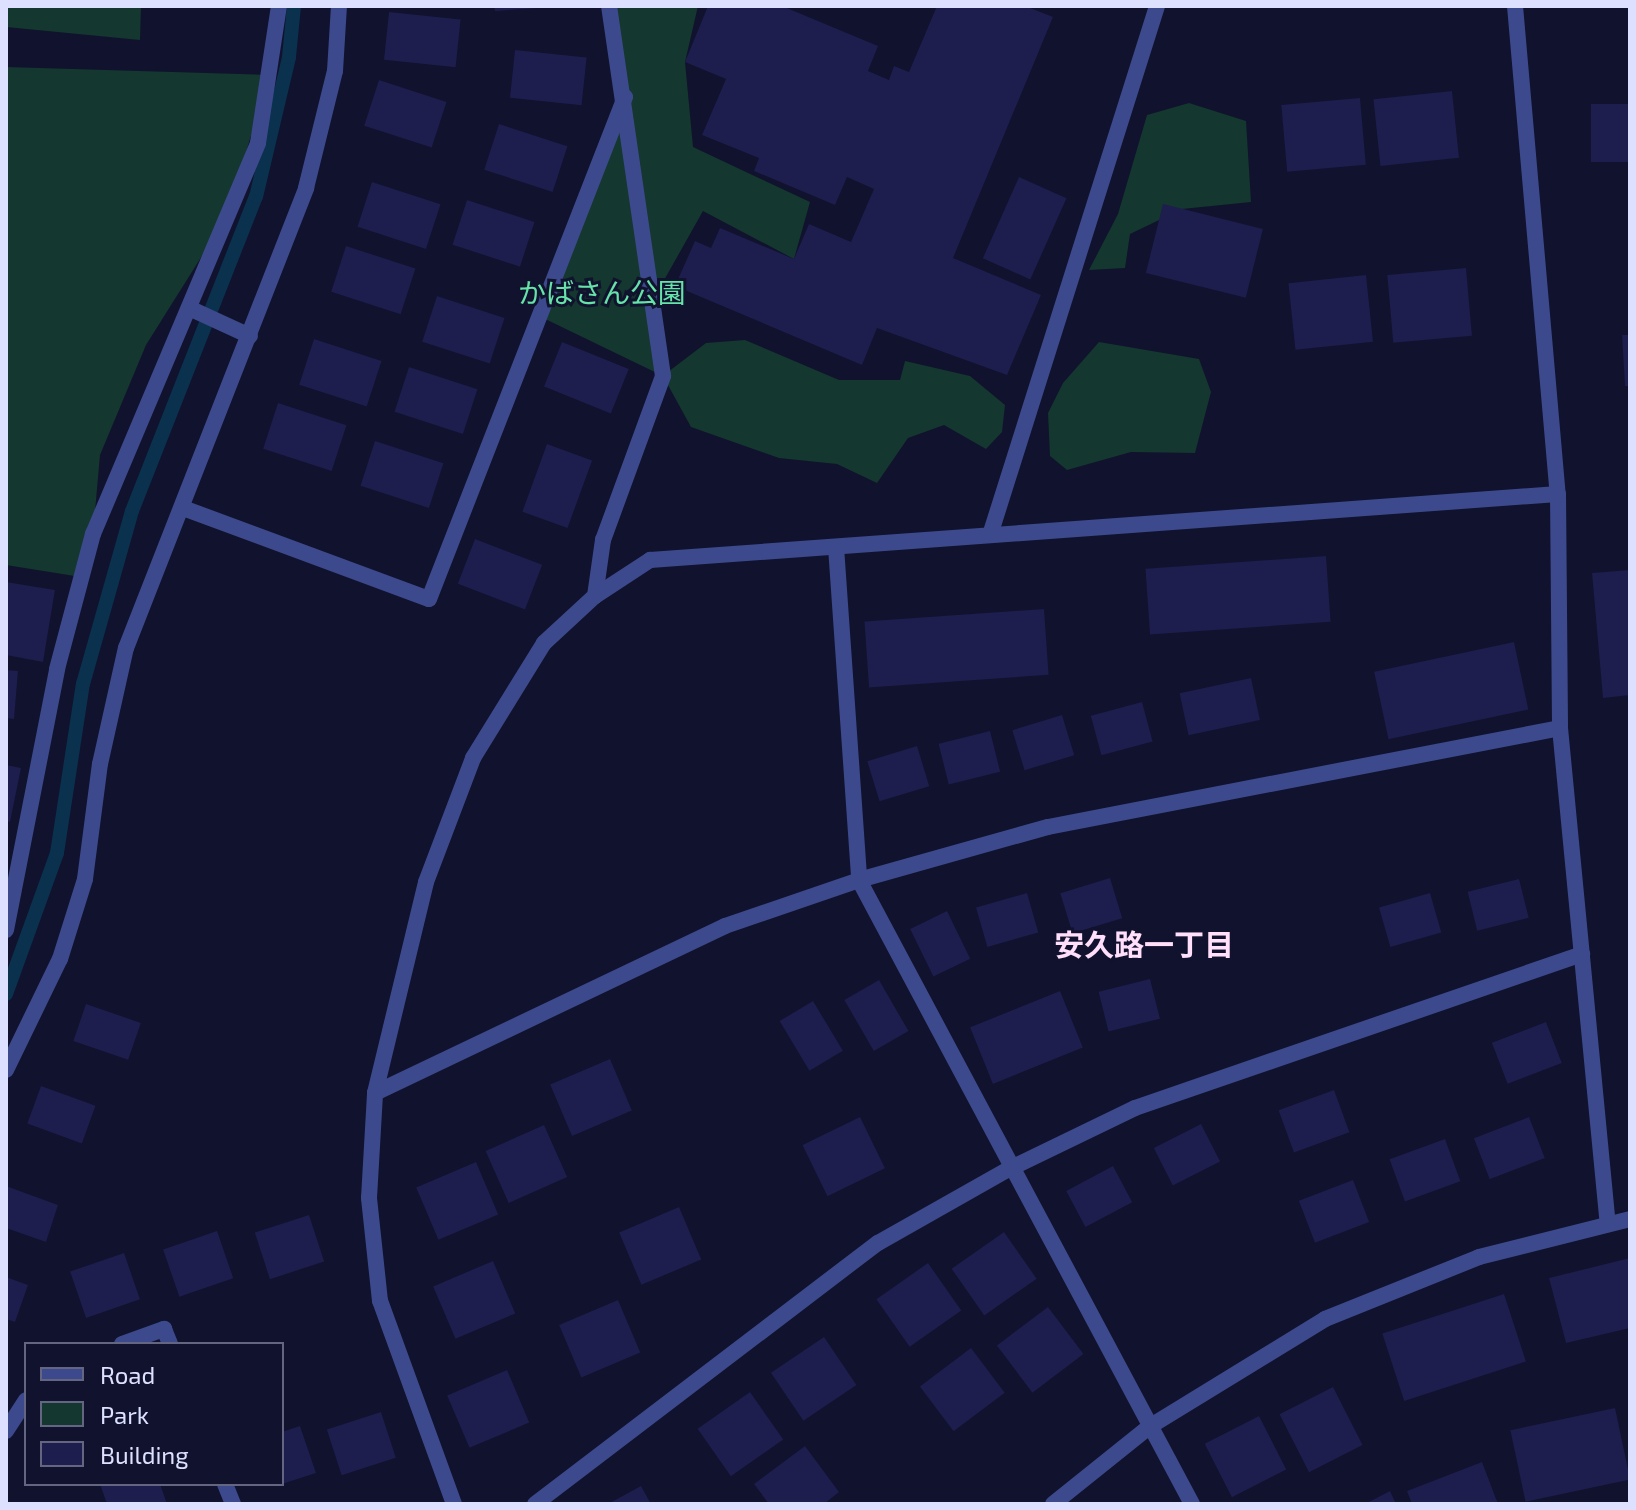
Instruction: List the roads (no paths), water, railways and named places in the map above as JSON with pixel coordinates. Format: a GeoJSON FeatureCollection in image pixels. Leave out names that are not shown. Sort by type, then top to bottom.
{"type":"FeatureCollection","features":[{"type":"Feature","properties":{"kind":"street"},"geometry":{"type":"LineString","coordinates":[[6,930],[13,862],[57,669],[93,534],[258,143],[279,6]]}},
{"type":"Feature","properties":{"kind":"street"},"geometry":{"type":"LineString","coordinates":[[6,1070],[60,959],[77,906],[126,648],[306,188],[335,71],[339,6]]}},
{"type":"Feature","properties":{"kind":"street"},"geometry":{"type":"LineString","coordinates":[[595,596],[603,540],[663,376],[625,97],[609,6]]}},
{"type":"Feature","properties":{"kind":"street"},"geometry":{"type":"LineString","coordinates":[[991,532],[1157,6]]}},
{"type":"Feature","properties":{"kind":"street"},"geometry":{"type":"LineString","coordinates":[[1515,6],[1558,494],[1560,728],[1608,1223]]}},
{"type":"Feature","properties":{"kind":"street"},"geometry":{"type":"LineString","coordinates":[[183,508],[429,599],[625,97]]}},
{"type":"Feature","properties":{"kind":"street"},"geometry":{"type":"LineString","coordinates":[[189,308],[250,336]]}},
{"type":"Feature","properties":{"kind":"street"},"geometry":{"type":"LineString","coordinates":[[454,1504],[380,1301],[369,1198],[375,1093],[426,882],[473,758],[544,643],[595,596],[650,560],[991,532],[1558,494]]}},
{"type":"Feature","properties":{"kind":"street"},"geometry":{"type":"LineString","coordinates":[[836,547],[859,880],[1009,1169],[1192,1504]]}},
{"type":"Feature","properties":{"kind":"street"},"geometry":{"type":"LineString","coordinates":[[375,1093],[725,926],[859,880],[1048,827],[1560,728]]}},
{"type":"Feature","properties":{"kind":"street"},"geometry":{"type":"LineString","coordinates":[[535,1504],[878,1243],[1009,1169],[1135,1108],[1582,954]]}},
{"type":"Feature","properties":{"kind":"street"},"geometry":{"type":"LineString","coordinates":[[1053,1504],[1149,1427],[1325,1319],[1479,1257],[1630,1219]]}},
{"type":"Feature","properties":{"kind":"street"},"geometry":{"type":"LineString","coordinates":[[128,1342],[164,1329],[169,1342]]}},
{"type":"Feature","properties":{"kind":"street"},"geometry":{"type":"LineString","coordinates":[[6,1431],[24,1403]]}},
{"type":"Feature","properties":{"kind":"waterway"},"geometry":{"type":"LineString","coordinates":[[6,994],[57,853],[83,684],[132,511],[256,197],[289,57],[294,6]]}},
{"type":"Feature","properties":{"kind":"district","name":"安久路一丁目"},"geometry":{"type":"Point","coordinates":[1144,944]}},
{"type":"Feature","properties":{"kind":"park label","name":"かばさん公園"},"geometry":{"type":"Point","coordinates":[602,292]}}]}
